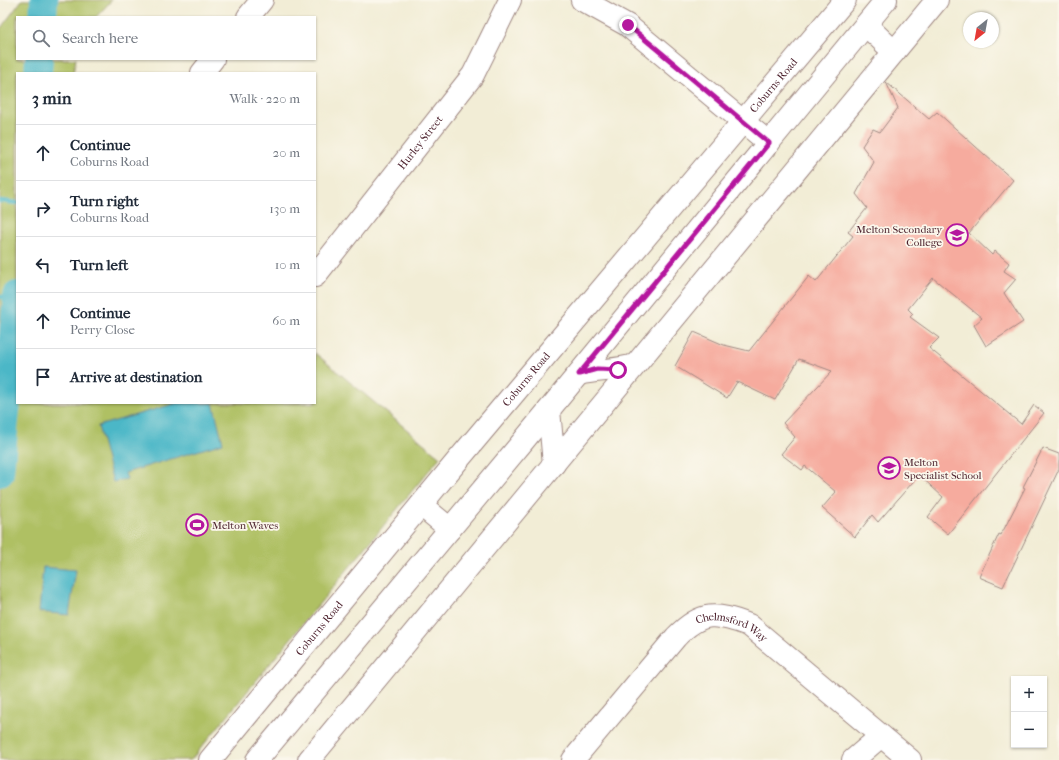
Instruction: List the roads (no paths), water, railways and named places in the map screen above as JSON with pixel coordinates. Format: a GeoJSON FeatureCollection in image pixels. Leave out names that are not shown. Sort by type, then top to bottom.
{"type":"FeatureCollection","features":[{"type":"Feature","properties":{"kind":"street"},"geometry":{"type":"LineString","coordinates":[[249,16],[262,0]]}},
{"type":"Feature","properties":{"kind":"street","name":"Hurley Street"},"geometry":{"type":"LineString","coordinates":[[316,275],[473,75],[510,0]]}},
{"type":"Feature","properties":{"kind":"street"},"geometry":{"type":"LineString","coordinates":[[582,0],[628,25],[769,143]]}},
{"type":"Feature","properties":{"kind":"street","name":"Coburns Road"},"geometry":{"type":"LineString","coordinates":[[210,760],[742,120],[845,0]]}},
{"type":"Feature","properties":{"kind":"street"},"geometry":{"type":"LineString","coordinates":[[257,760],[579,374],[886,0]]}},
{"type":"Feature","properties":{"kind":"street"},"geometry":{"type":"LineString","coordinates":[[309,760],[937,0]]}},
{"type":"Feature","properties":{"kind":"street"},"geometry":{"type":"LineString","coordinates":[[866,25],[894,52]]}},
{"type":"Feature","properties":{"kind":"street"},"geometry":{"type":"LineString","coordinates":[[203,72],[212,60]]}},
{"type":"Feature","properties":{"kind":"street"},"geometry":{"type":"LineString","coordinates":[[579,374],[597,369],[618,370],[635,365]]}},
{"type":"Feature","properties":{"kind":"street"},"geometry":{"type":"LineString","coordinates":[[549,410],[554,464]]}},
{"type":"Feature","properties":{"kind":"street"},"geometry":{"type":"LineString","coordinates":[[421,505],[450,529]]}},
{"type":"Feature","properties":{"kind":"street","name":"Chelmsford Way"},"geometry":{"type":"LineString","coordinates":[[573,760],[686,626],[704,616],[728,617],[749,625],[910,760]]}},
{"type":"Feature","properties":{"kind":"street"},"geometry":{"type":"LineString","coordinates":[[853,760],[881,736]]}},
{"type":"Feature","properties":{"kind":"water"},"geometry":{"type":"Polygon","coordinates":[[[174,404],[213,404],[223,443],[125,473],[127,479],[113,482],[98,426],[174,404]]]}},
{"type":"Feature","properties":{"kind":"water"},"geometry":{"type":"Polygon","coordinates":[[[43,567],[76,570],[69,615],[39,612],[43,567]]]}},
{"type":"Feature","properties":{"kind":"waterway"},"geometry":{"type":"LineString","coordinates":[[43,16],[44,0]]}},
{"type":"Feature","properties":{"kind":"waterway"},"geometry":{"type":"LineString","coordinates":[[38,72],[39,60]]}},
{"type":"Feature","properties":{"kind":"waterway"},"geometry":{"type":"LineString","coordinates":[[0,201],[16,203]]}},
{"type":"Feature","properties":{"kind":"waterway"},"geometry":{"type":"LineString","coordinates":[[0,297],[16,295]]}},
{"type":"Feature","properties":{"kind":"waterway"},"geometry":{"type":"LineString","coordinates":[[0,473],[16,305]]}},
{"type":"Feature","properties":{"kind":"waterway"},"geometry":{"type":"LineString","coordinates":[[0,382],[9,381]]}},
{"type":"Feature","properties":{"kind":"waterway"},"geometry":{"type":"LineString","coordinates":[[7,405],[15,423]]}},
{"type":"Feature","properties":{"kind":"place","name":"Melton Secondary College"},"geometry":{"type":"Point","coordinates":[957,235]}},
{"type":"Feature","properties":{"kind":"place","name":"Melton Specialist School"},"geometry":{"type":"Point","coordinates":[889,468]}},
{"type":"Feature","properties":{"kind":"place","name":"Melton Waves"},"geometry":{"type":"Point","coordinates":[197,525]}}]}
